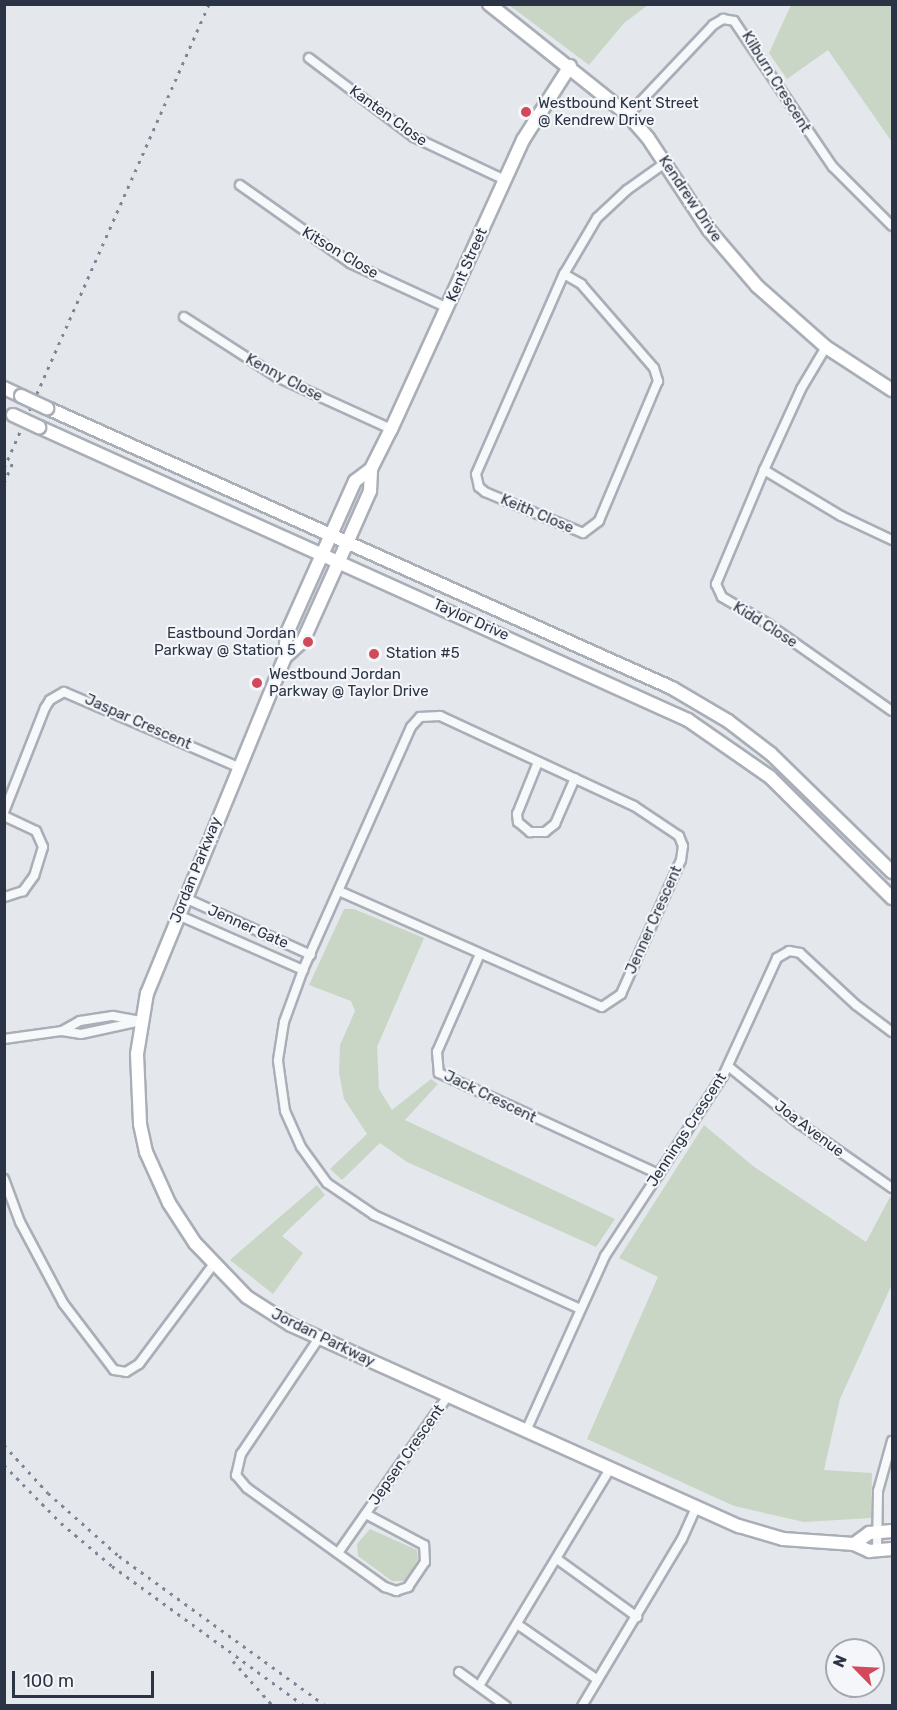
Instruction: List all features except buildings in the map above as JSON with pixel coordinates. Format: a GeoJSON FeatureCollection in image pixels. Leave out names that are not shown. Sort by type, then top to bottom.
{"type":"FeatureCollection","features":[{"type":"Feature","properties":{"kind":"street","name":"Kendrew Drive"},"geometry":{"type":"LineString","coordinates":[[489,4],[570,66],[628,115],[665,163],[738,267],[826,347],[892,390]]}},
{"type":"Feature","properties":{"kind":"street","name":"Kilburn Crescent"},"geometry":{"type":"LineString","coordinates":[[628,115],[712,25],[723,19],[734,21],[833,167],[892,226]]}},
{"type":"Feature","properties":{"kind":"street","name":"Kanten Close"},"geometry":{"type":"LineString","coordinates":[[309,58],[414,138],[505,180]]}},
{"type":"Feature","properties":{"kind":"street","name":"Kent Street"},"geometry":{"type":"LineString","coordinates":[[339,561],[370,491],[371,469],[448,308],[505,180],[537,114],[570,66]]}},
{"type":"Feature","properties":{"kind":"street","name":"Keith Close"},"geometry":{"type":"LineString","coordinates":[[564,274],[580,284],[654,368],[658,381],[599,521],[583,533],[485,492],[479,487],[476,474],[564,274],[597,218],[627,190],[665,163]]}},
{"type":"Feature","properties":{"kind":"street","name":"Kitson Close"},"geometry":{"type":"LineString","coordinates":[[240,185],[350,263],[448,308]]}},
{"type":"Feature","properties":{"kind":"street","name":"Kenny Close"},"geometry":{"type":"LineString","coordinates":[[184,317],[277,377],[391,429]]}},
{"type":"Feature","properties":{"kind":"street","name":"Kidd Close"},"geometry":{"type":"LineString","coordinates":[[826,347],[801,389],[718,573],[718,592],[892,711]]}},
{"type":"Feature","properties":{"kind":"street","name":"Taylor Drive"},"geometry":{"type":"LineString","coordinates":[[4,388],[672,688],[709,709],[771,754],[892,872]]}},
{"type":"Feature","properties":{"kind":"street","name":"Taylor Drive"},"geometry":{"type":"LineString","coordinates":[[9,413],[688,720],[770,777],[892,898]]}},
{"type":"Feature","properties":{"kind":"street","name":"Kent Street"},"geometry":{"type":"LineString","coordinates":[[322,554],[355,481],[371,469]]}},
{"type":"Feature","properties":{"kind":"street"},"geometry":{"type":"LineString","coordinates":[[764,470],[821,506],[892,540]]}},
{"type":"Feature","properties":{"kind":"street","name":"Jordan Parkway"},"geometry":{"type":"LineString","coordinates":[[322,554],[287,633],[285,657],[153,975],[141,1021],[137,1078],[146,1152],[169,1203],[213,1264],[259,1306],[319,1338],[739,1526],[783,1539],[854,1544],[877,1550],[892,1549]]}},
{"type":"Feature","properties":{"kind":"street","name":"Jordan Parkway"},"geometry":{"type":"LineString","coordinates":[[285,657],[303,641],[339,561]]}},
{"type":"Feature","properties":{"kind":"street","name":"Jaspar Crescent"},"geometry":{"type":"LineString","coordinates":[[4,814],[45,708],[56,694],[64,692],[238,767]]}},
{"type":"Feature","properties":{"kind":"street","name":"Jenner Crescent"},"geometry":{"type":"LineString","coordinates":[[339,891],[603,1007],[621,993],[681,860],[683,842],[676,833],[634,806],[440,716],[420,717],[411,727],[303,970],[284,1022],[279,1078],[289,1124],[317,1171],[345,1198],[374,1215],[580,1309]]}},
{"type":"Feature","properties":{"kind":"street"},"geometry":{"type":"LineString","coordinates":[[538,762],[516,818],[530,832],[546,832],[555,824],[575,778]]}},
{"type":"Feature","properties":{"kind":"street"},"geometry":{"type":"LineString","coordinates":[[4,814],[36,831],[43,847],[34,876],[23,891],[4,897]]}},
{"type":"Feature","properties":{"kind":"street","name":"Jenner Gate"},"geometry":{"type":"LineString","coordinates":[[185,898],[311,955]]}},
{"type":"Feature","properties":{"kind":"street","name":"Jenner Gate"},"geometry":{"type":"LineString","coordinates":[[178,915],[303,970]]}},
{"type":"Feature","properties":{"kind":"street","name":"Jennings Crescent"},"geometry":{"type":"LineString","coordinates":[[526,1431],[609,1249],[728,1066],[772,965],[789,951],[805,957],[856,1005],[892,1032]]}},
{"type":"Feature","properties":{"kind":"street","name":"Jack Crescent"},"geometry":{"type":"LineString","coordinates":[[480,954],[437,1052],[439,1073],[659,1174]]}},
{"type":"Feature","properties":{"kind":"street"},"geometry":{"type":"LineString","coordinates":[[62,1031],[81,1021],[113,1016],[141,1021]]}},
{"type":"Feature","properties":{"kind":"street"},"geometry":{"type":"LineString","coordinates":[[4,1039],[62,1031],[81,1034],[141,1021]]}},
{"type":"Feature","properties":{"kind":"street","name":"Joa Avenue"},"geometry":{"type":"LineString","coordinates":[[728,1066],[800,1124],[892,1188]]}},
{"type":"Feature","properties":{"kind":"street"},"geometry":{"type":"LineString","coordinates":[[4,1179],[20,1222],[63,1303],[114,1370],[126,1372],[139,1364],[213,1264]]}},
{"type":"Feature","properties":{"kind":"street","name":"Jepsen Crescent"},"geometry":{"type":"LineString","coordinates":[[319,1338],[241,1454],[236,1470],[247,1488],[389,1590],[402,1590],[414,1582],[425,1562],[424,1545],[366,1514]]}},
{"type":"Feature","properties":{"kind":"street","name":"Jepsen Crescent"},"geometry":{"type":"LineString","coordinates":[[338,1553],[448,1396]]}},
{"type":"Feature","properties":{"kind":"street"},"geometry":{"type":"LineString","coordinates":[[877,1550],[878,1491],[891,1460],[892,1441]]}},
{"type":"Feature","properties":{"kind":"street"},"geometry":{"type":"LineString","coordinates":[[479,1686],[610,1469]]}},
{"type":"Feature","properties":{"kind":"street"},"geometry":{"type":"LineString","coordinates":[[582,1706],[682,1539],[696,1507]]}},
{"type":"Feature","properties":{"kind":"street"},"geometry":{"type":"LineString","coordinates":[[854,1544],[877,1532],[892,1531]]}},
{"type":"Feature","properties":{"kind":"street"},"geometry":{"type":"LineString","coordinates":[[557,1559],[637,1617]]}},
{"type":"Feature","properties":{"kind":"street"},"geometry":{"type":"LineString","coordinates":[[517,1624],[598,1680]]}},
{"type":"Feature","properties":{"kind":"street"},"geometry":{"type":"LineString","coordinates":[[459,1671],[506,1706]]}},
{"type":"Feature","properties":{"kind":"green space"},"geometry":{"type":"Polygon","coordinates":[[[509,5],[648,5],[624,23],[589,65],[509,5]]]}},
{"type":"Feature","properties":{"kind":"green space"},"geometry":{"type":"Polygon","coordinates":[[[791,5],[892,5],[892,142],[828,50],[787,79],[769,53],[791,5]]]}},
{"type":"Feature","properties":{"kind":"green space"},"geometry":{"type":"Polygon","coordinates":[[[344,909],[354,909],[424,938],[377,1047],[379,1089],[392,1110],[431,1079],[438,1084],[405,1120],[615,1219],[596,1247],[407,1162],[380,1143],[342,1180],[330,1169],[367,1134],[344,1099],[339,1073],[340,1045],[355,1011],[351,1001],[309,985],[344,909]]]}},
{"type":"Feature","properties":{"kind":"green space"},"geometry":{"type":"Polygon","coordinates":[[[704,1125],[753,1166],[866,1242],[890,1197],[892,1199],[892,1284],[840,1399],[824,1470],[872,1473],[871,1518],[804,1522],[734,1506],[587,1439],[658,1277],[619,1258],[704,1125]]]}},
{"type":"Feature","properties":{"kind":"green space"},"geometry":{"type":"Polygon","coordinates":[[[317,1185],[325,1195],[282,1236],[303,1253],[273,1294],[230,1260],[317,1185]]]}},
{"type":"Feature","properties":{"kind":"green space"},"geometry":{"type":"Polygon","coordinates":[[[370,1529],[417,1550],[418,1559],[405,1581],[392,1581],[358,1556],[357,1544],[370,1529]]]}},
{"type":"Feature","properties":{"kind":"railway"},"geometry":{"type":"LineString","coordinates":[[4,468],[209,4]]}},
{"type":"Feature","properties":{"kind":"railway"},"geometry":{"type":"LineString","coordinates":[[4,483],[14,460]]}},
{"type":"Feature","properties":{"kind":"railway"},"geometry":{"type":"LineString","coordinates":[[4,1445],[48,1493],[119,1556],[326,1706]]}},
{"type":"Feature","properties":{"kind":"railway"},"geometry":{"type":"LineString","coordinates":[[4,1465],[61,1523],[112,1566],[305,1706]]}},
{"type":"Feature","properties":{"kind":"railway"},"geometry":{"type":"LineString","coordinates":[[233,1661],[273,1706]]}},
{"type":"Feature","properties":{"kind":"place","name":"Westbound Kent Street @ Kendrew Drive"},"geometry":{"type":"Point","coordinates":[526,112]}},
{"type":"Feature","properties":{"kind":"place","name":"Eastbound Jordan Parkway @ Station 5"},"geometry":{"type":"Point","coordinates":[308,642]}},
{"type":"Feature","properties":{"kind":"place","name":"Station #5"},"geometry":{"type":"Point","coordinates":[374,654]}},
{"type":"Feature","properties":{"kind":"place","name":"Westbound Jordan Parkway @ Taylor Drive"},"geometry":{"type":"Point","coordinates":[257,683]}}]}
